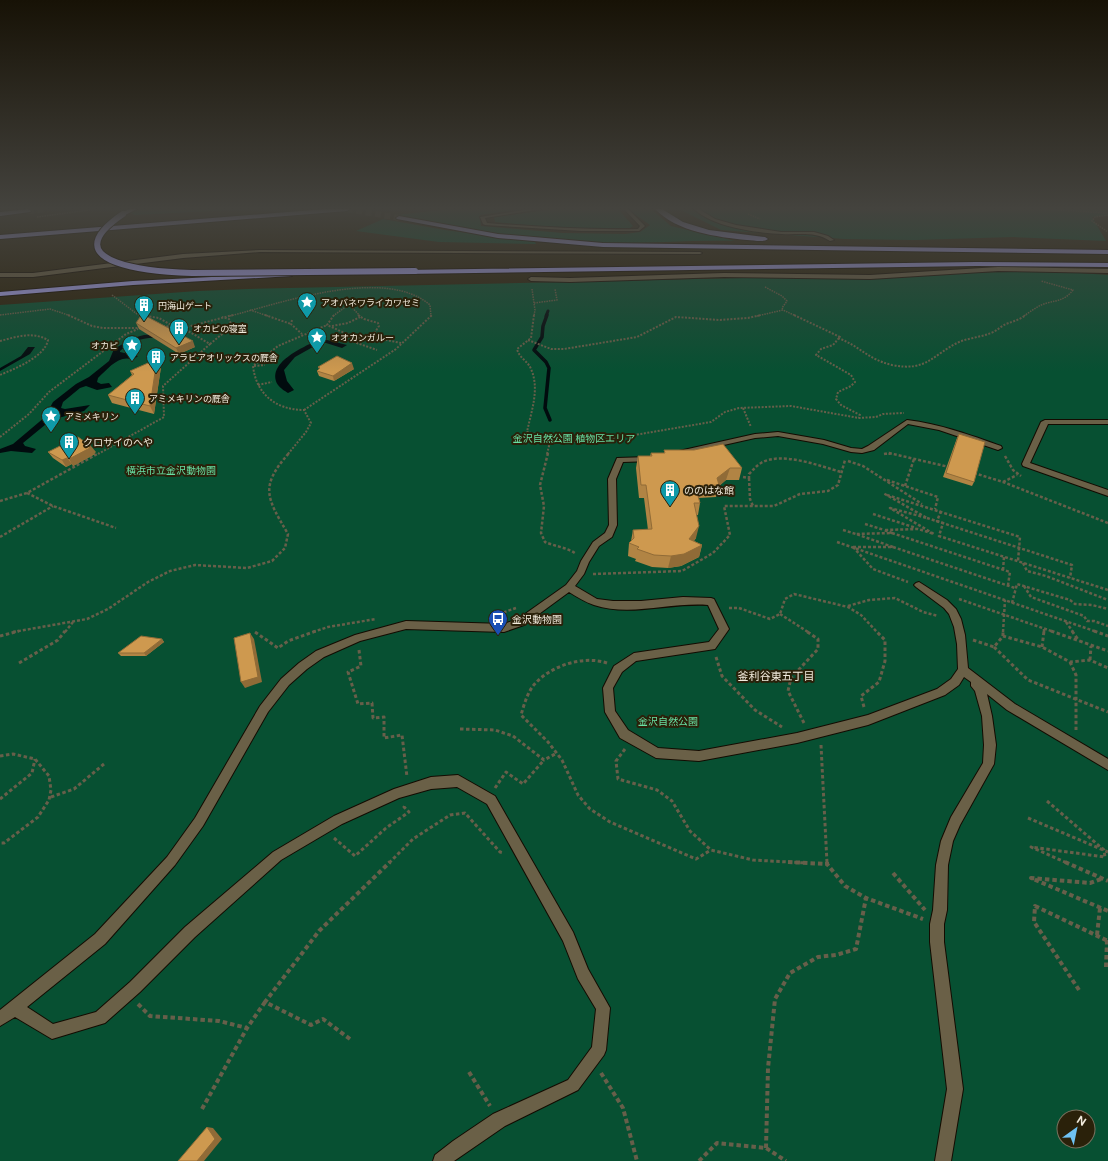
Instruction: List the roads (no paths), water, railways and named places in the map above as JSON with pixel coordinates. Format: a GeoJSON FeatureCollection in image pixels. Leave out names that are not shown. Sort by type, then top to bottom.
{"type":"FeatureCollection","features":[{"type":"Feature","properties":{"kind":"highway"},"geometry":{"type":"LineString","coordinates":[[119,263],[129,267],[176,272],[414,272],[711,269],[976,264],[1108,265]]}},
{"type":"Feature","properties":{"kind":"highway"},"geometry":{"type":"LineString","coordinates":[[0,294],[213,278],[414,272]]}},
{"type":"Feature","properties":{"kind":"lane"},"geometry":{"type":"LineString","coordinates":[[0,275],[34,275],[127,263]]}},
{"type":"Feature","properties":{"kind":"lane"},"geometry":{"type":"LineString","coordinates":[[531,279],[570,280],[724,275],[858,277],[998,269],[1108,271]]}},
{"type":"Feature","properties":{"kind":"lane"},"geometry":{"type":"LineString","coordinates":[[854,270],[858,277]]}},
{"type":"Feature","properties":{"kind":"lane"},"geometry":{"type":"LineString","coordinates":[[674,454],[766,435],[778,434],[824,442],[851,450],[862,451],[871,448],[907,422],[919,423],[941,429],[998,448]]}},
{"type":"Feature","properties":{"kind":"lane"},"geometry":{"type":"LineString","coordinates":[[1108,422],[1045,422],[1026,464],[1108,493]]}},
{"type":"Feature","properties":{"kind":"lane"},"geometry":{"type":"LineString","coordinates":[[0,1019],[100,939],[171,861],[199,822],[264,709],[285,682],[303,666],[320,654],[358,638],[406,624],[504,628],[521,622],[569,587],[581,572],[585,561],[596,544],[609,535],[613,525],[612,479],[620,460],[644,460],[659,457]]}},
{"type":"Feature","properties":{"kind":"lane"},"geometry":{"type":"LineString","coordinates":[[569,587],[598,603],[627,606],[696,600],[711,602],[724,629],[712,646],[634,658],[618,669],[608,688],[610,712],[624,734],[656,753],[699,756],[797,738],[868,720],[941,692],[955,682],[963,670],[961,635],[958,621],[946,604],[923,590],[919,585]]}},
{"type":"Feature","properties":{"kind":"lane"},"geometry":{"type":"LineString","coordinates":[[963,670],[1011,707],[1108,765]]}},
{"type":"Feature","properties":{"kind":"lane"},"geometry":{"type":"LineString","coordinates":[[943,1161],[955,1089],[937,942],[942,865],[947,841],[955,821],[988,764],[990,745],[987,716],[980,689],[963,670]]}},
{"type":"Feature","properties":{"kind":"lane"},"geometry":{"type":"LineString","coordinates":[[15,1008],[52,1032],[100,1018],[135,987],[190,932],[276,856],[338,820],[409,790],[431,783],[458,781],[491,800],[568,937],[583,974],[603,1008],[599,1050],[573,1085],[499,1120],[459,1146],[442,1161]]}},
{"type":"Feature","properties":{"kind":"waterway"},"geometry":{"type":"LineString","coordinates":[[546,316],[548,311]]}},
{"type":"Feature","properties":{"kind":"waterway"},"geometry":{"type":"LineString","coordinates":[[547,315],[543,326],[542,337],[534,350],[546,362],[549,368],[545,408],[550,420]]}},
{"type":"Feature","properties":{"kind":"place","name":"アオバネワライカワセミ"},"geometry":{"type":"Point","coordinates":[307,319]}},
{"type":"Feature","properties":{"kind":"place","name":"円海山ゲート"},"geometry":{"type":"Point","coordinates":[144,322]}},
{"type":"Feature","properties":{"kind":"place","name":"オカピの寝室"},"geometry":{"type":"Point","coordinates":[179,345]}},
{"type":"Feature","properties":{"kind":"place","name":"オオカンガルー"},"geometry":{"type":"Point","coordinates":[317,354]}},
{"type":"Feature","properties":{"kind":"place","name":"オカピ"},"geometry":{"type":"Point","coordinates":[132,362]}},
{"type":"Feature","properties":{"kind":"place","name":"アラビアオリックスの厩舎"},"geometry":{"type":"Point","coordinates":[156,374]}},
{"type":"Feature","properties":{"kind":"place","name":"アミメキリンの厩舎"},"geometry":{"type":"Point","coordinates":[135,415]}},
{"type":"Feature","properties":{"kind":"place","name":"アミメキリン"},"geometry":{"type":"Point","coordinates":[51,433]}},
{"type":"Feature","properties":{"kind":"place","name":"クロサイのへや"},"geometry":{"type":"Point","coordinates":[69,459]}},
{"type":"Feature","properties":{"kind":"place","name":"ののはな館"},"geometry":{"type":"Point","coordinates":[670,507]}},
{"type":"Feature","properties":{"kind":"place","name":"金沢動物園"},"geometry":{"type":"Point","coordinates":[498,636]}},
{"type":"Feature","properties":{"kind":"district","name":"釜利谷東五丁目"},"geometry":{"type":"Point","coordinates":[776,676]}},
{"type":"Feature","properties":{"kind":"park label","name":"金沢自然公園 植物区エリア"},"geometry":{"type":"Point","coordinates":[574,438]}},
{"type":"Feature","properties":{"kind":"park label","name":"横浜市立金沢動物園"},"geometry":{"type":"Point","coordinates":[171,470]}},
{"type":"Feature","properties":{"kind":"park label","name":"金沢自然公園"},"geometry":{"type":"Point","coordinates":[668,721]}}]}
